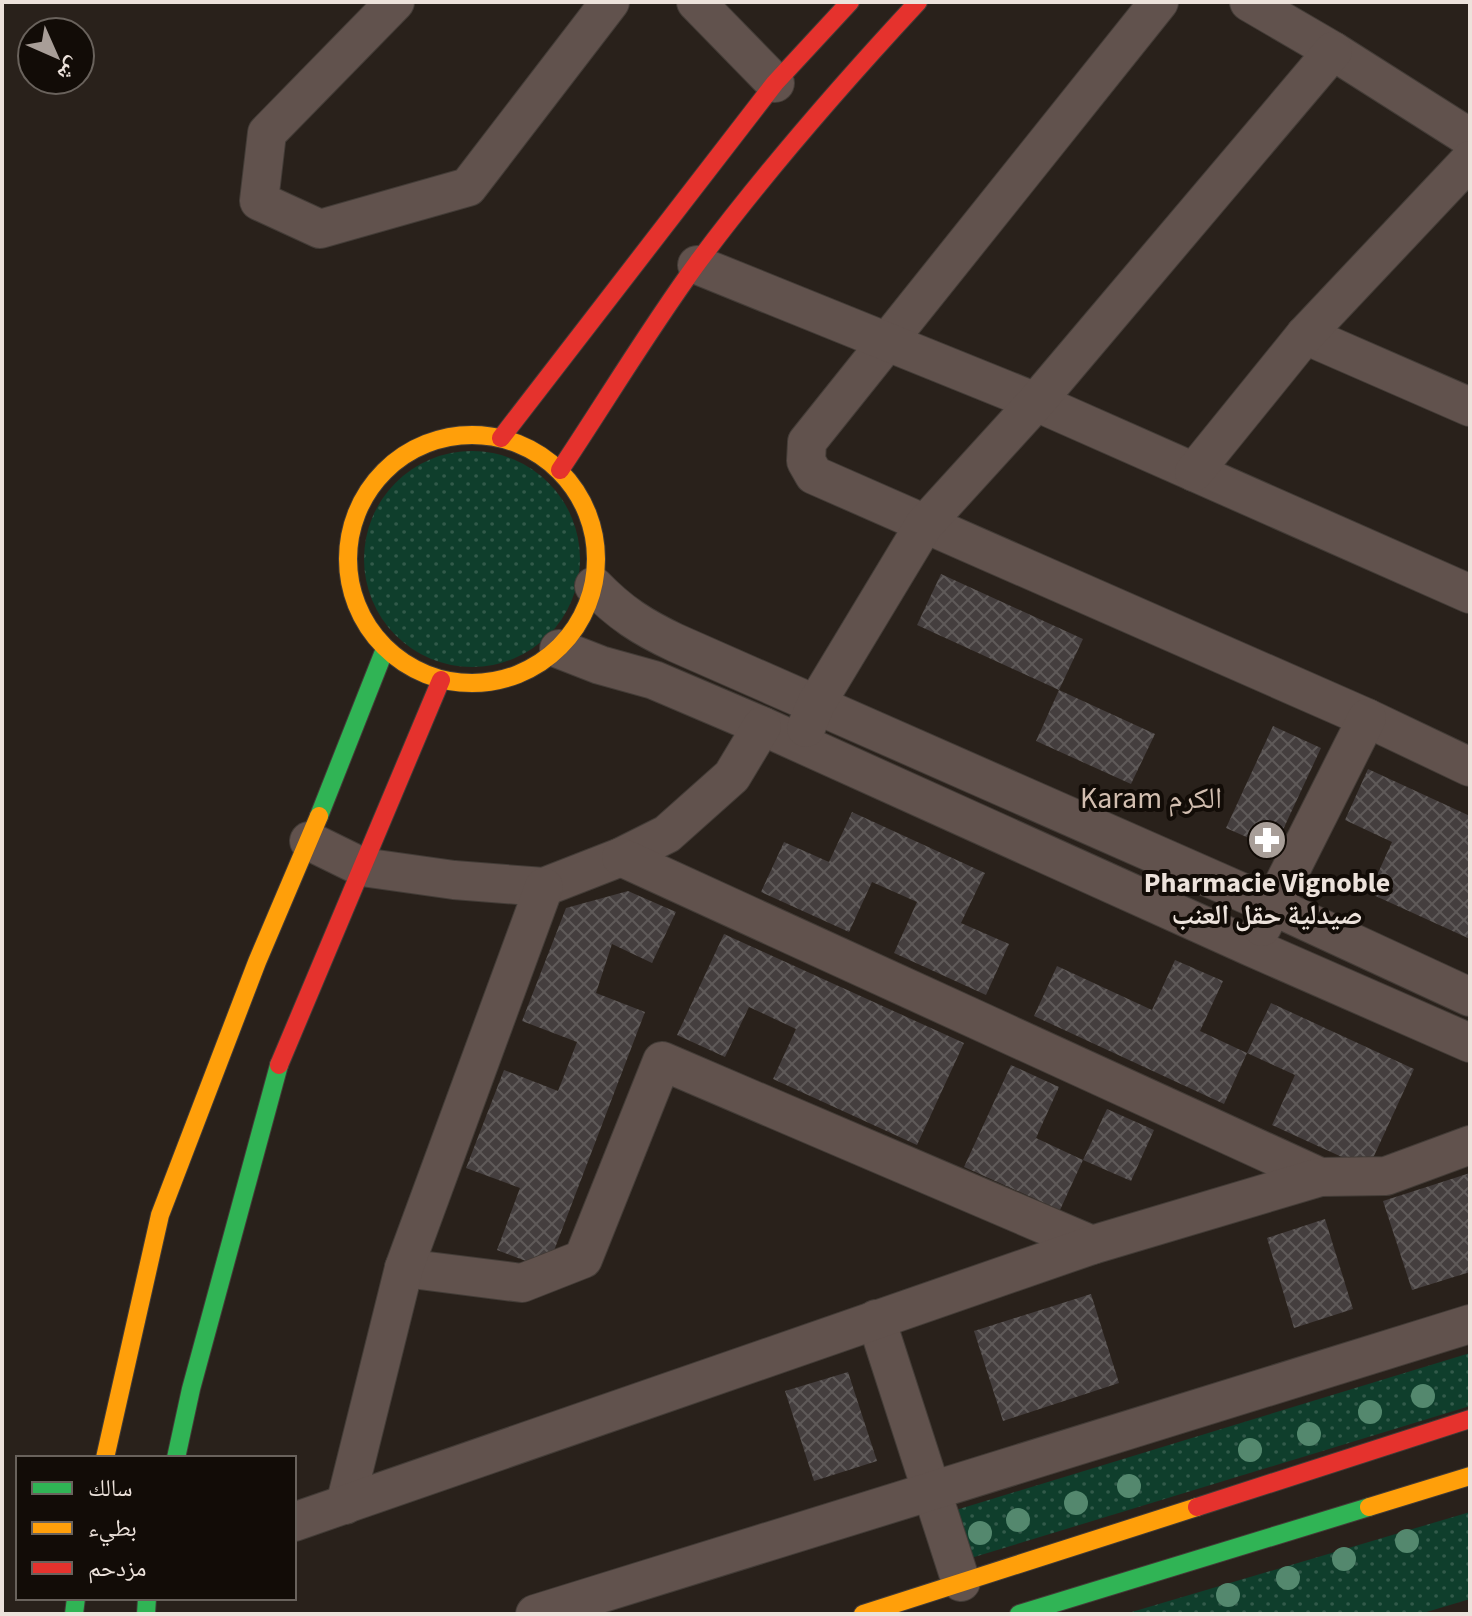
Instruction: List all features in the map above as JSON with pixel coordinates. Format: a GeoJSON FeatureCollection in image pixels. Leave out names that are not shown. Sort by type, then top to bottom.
{"type":"FeatureCollection","features":[{"type":"Feature","properties":{"kind":"main road"},"geometry":{"type":"LineString","coordinates":[[501,438],[775,83],[850,2]]}},
{"type":"Feature","properties":{"kind":"main road"},"geometry":{"type":"LineString","coordinates":[[560,470],[697,265],[776,163],[856,68],[918,2]]}},
{"type":"Feature","properties":{"kind":"main road"},"geometry":{"type":"LineString","coordinates":[[461,435],[501,438],[533,450],[560,470],[579,495],[592,524],[597,555],[594,586],[581,620],[559,649],[533,668],[504,680],[472,684],[441,680],[411,668],[385,649],[361,617],[349,578],[349,538],[363,500],[388,467],[422,445],[461,435]]}},
{"type":"Feature","properties":{"kind":"main road"},"geometry":{"type":"LineString","coordinates":[[105,1456],[160,1215],[257,962],[385,649]]}},
{"type":"Feature","properties":{"kind":"main road"},"geometry":{"type":"LineString","coordinates":[[176,1456],[191,1389],[274,1078],[441,680]]}},
{"type":"Feature","properties":{"kind":"main road"},"geometry":{"type":"LineString","coordinates":[[863,1614],[1470,1419]]}},
{"type":"Feature","properties":{"kind":"main road"},"geometry":{"type":"LineString","coordinates":[[1019,1614],[1470,1476]]}},
{"type":"Feature","properties":{"kind":"street"},"geometry":{"type":"LineString","coordinates":[[395,2],[267,133],[259,201],[320,229],[468,187],[610,2]]}},
{"type":"Feature","properties":{"kind":"street"},"geometry":{"type":"LineString","coordinates":[[696,2],[775,83]]}},
{"type":"Feature","properties":{"kind":"street"},"geometry":{"type":"LineString","coordinates":[[1159,2],[807,442],[806,461],[814,475],[1367,718],[1470,767]]}},
{"type":"Feature","properties":{"kind":"street"},"geometry":{"type":"LineString","coordinates":[[1249,2],[1470,138]]}},
{"type":"Feature","properties":{"kind":"street"},"geometry":{"type":"LineString","coordinates":[[800,744],[816,704],[924,525],[1036,402],[1333,51]]}},
{"type":"Feature","properties":{"kind":"street"},"geometry":{"type":"LineString","coordinates":[[1194,472],[1305,335],[1470,160]]}},
{"type":"Feature","properties":{"kind":"street"},"geometry":{"type":"LineString","coordinates":[[697,265],[1036,402],[1470,594]]}},
{"type":"Feature","properties":{"kind":"street"},"geometry":{"type":"LineString","coordinates":[[1305,335],[1470,407]]}},
{"type":"Feature","properties":{"kind":"street"},"geometry":{"type":"LineString","coordinates":[[594,586],[618,611],[645,628],[1273,906],[1470,997]]}},
{"type":"Feature","properties":{"kind":"street"},"geometry":{"type":"LineString","coordinates":[[559,649],[600,665],[654,680],[762,726],[1470,1043]]}},
{"type":"Feature","properties":{"kind":"street"},"geometry":{"type":"LineString","coordinates":[[1251,947],[1367,718]]}},
{"type":"Feature","properties":{"kind":"street"},"geometry":{"type":"LineString","coordinates":[[309,841],[362,867],[454,880],[544,887],[621,857],[667,834],[732,776],[762,726]]}},
{"type":"Feature","properties":{"kind":"street"},"geometry":{"type":"LineString","coordinates":[[621,857],[1320,1177]]}},
{"type":"Feature","properties":{"kind":"street"},"geometry":{"type":"LineString","coordinates":[[345,1505],[404,1268],[544,887]]}},
{"type":"Feature","properties":{"kind":"street"},"geometry":{"type":"LineString","coordinates":[[404,1268],[522,1283],[583,1259],[662,1061],[1092,1245]]}},
{"type":"Feature","properties":{"kind":"street"},"geometry":{"type":"LineString","coordinates":[[296,1521],[1092,1245],[1320,1177],[1386,1176],[1470,1145]]}},
{"type":"Feature","properties":{"kind":"street"},"geometry":{"type":"LineString","coordinates":[[876,1319],[961,1582]]}},
{"type":"Feature","properties":{"kind":"street"},"geometry":{"type":"LineString","coordinates":[[535,1614],[1470,1324]]}},
{"type":"Feature","properties":{"kind":"green space"},"geometry":{"type":"Polygon","coordinates":[[[472,451],[513,459],[549,482],[572,518],[580,559],[572,600],[549,636],[513,659],[472,667],[431,659],[395,636],[372,600],[364,559],[372,518],[395,482],[431,459],[472,451]]]}},
{"type":"Feature","properties":{"kind":"green space"},"geometry":{"type":"Polygon","coordinates":[[[1470,1353],[1470,1406],[971,1558],[956,1510],[1470,1353]]]}},
{"type":"Feature","properties":{"kind":"green space"},"geometry":{"type":"Polygon","coordinates":[[[1470,1512],[1470,1599],[1420,1614],[1125,1614],[1470,1512]]]}},
{"type":"Feature","properties":{"kind":"building"},"geometry":{"type":"Polygon","coordinates":[[[941,574],[1083,639],[1059,690],[917,625],[941,574]]]}},
{"type":"Feature","properties":{"kind":"building"},"geometry":{"type":"Polygon","coordinates":[[[1059,690],[1155,734],[1131,784],[1036,741],[1059,690]]]}},
{"type":"Feature","properties":{"kind":"building"},"geometry":{"type":"Polygon","coordinates":[[[1273,726],[1321,748],[1274,849],[1226,828],[1273,726]]]}},
{"type":"Feature","properties":{"kind":"building"},"geometry":{"type":"Polygon","coordinates":[[[1368,769],[1470,816],[1470,939],[1369,893],[1392,842],[1345,820],[1368,769]]]}},
{"type":"Feature","properties":{"kind":"building"},"geometry":{"type":"Polygon","coordinates":[[[852,812],[985,873],[961,923],[1009,944],[986,995],[894,953],[917,902],[872,882],[849,932],[761,892],[784,842],[829,862],[852,812]]]}},
{"type":"Feature","properties":{"kind":"building"},"geometry":{"type":"Polygon","coordinates":[[[628,891],[676,912],[652,963],[612,944],[596,993],[645,1012],[547,1269],[497,1250],[520,1188],[466,1168],[504,1070],[558,1091],[577,1042],[522,1021],[566,908],[628,891]]]}},
{"type":"Feature","properties":{"kind":"building"},"geometry":{"type":"Polygon","coordinates":[[[724,934],[964,1043],[917,1145],[773,1079],[796,1029],[749,1007],[725,1057],[677,1035],[724,934]]]}},
{"type":"Feature","properties":{"kind":"building"},"geometry":{"type":"Polygon","coordinates":[[[1175,960],[1223,981],[1200,1031],[1247,1053],[1224,1104],[1034,1016],[1057,966],[1152,1010],[1175,960]]]}},
{"type":"Feature","properties":{"kind":"building"},"geometry":{"type":"Polygon","coordinates":[[[1271,1003],[1414,1069],[1368,1169],[1272,1125],[1295,1075],[1247,1053],[1271,1003]]]}},
{"type":"Feature","properties":{"kind":"building"},"geometry":{"type":"Polygon","coordinates":[[[1011,1065],[1059,1087],[1036,1138],[1083,1160],[1060,1210],[964,1167],[1011,1065]]]}},
{"type":"Feature","properties":{"kind":"building"},"geometry":{"type":"Polygon","coordinates":[[[1107,1109],[1154,1130],[1131,1181],[1083,1160],[1107,1109]]]}},
{"type":"Feature","properties":{"kind":"building"},"geometry":{"type":"Polygon","coordinates":[[[1470,1173],[1470,1272],[1412,1290],[1383,1201],[1470,1173]]]}},
{"type":"Feature","properties":{"kind":"building"},"geometry":{"type":"Polygon","coordinates":[[[1325,1219],[1353,1309],[1294,1328],[1267,1238],[1325,1219]]]}},
{"type":"Feature","properties":{"kind":"building"},"geometry":{"type":"Polygon","coordinates":[[[1091,1294],[1119,1383],[1003,1421],[974,1331],[1091,1294]]]}},
{"type":"Feature","properties":{"kind":"building"},"geometry":{"type":"Polygon","coordinates":[[[848,1372],[877,1461],[814,1481],[785,1391],[848,1372]]]}},
{"type":"Feature","properties":{"kind":"traffic: fast"},"geometry":{"type":"LineString","coordinates":[[319,816],[385,649]]}},
{"type":"Feature","properties":{"kind":"traffic: fast"},"geometry":{"type":"LineString","coordinates":[[176,1456],[191,1389],[279,1065]]}},
{"type":"Feature","properties":{"kind":"traffic: fast"},"geometry":{"type":"LineString","coordinates":[[1019,1614],[1369,1507]]}},
{"type":"Feature","properties":{"kind":"traffic: fast"},"geometry":{"type":"LineString","coordinates":[[74,1614],[76,1600]]}},
{"type":"Feature","properties":{"kind":"traffic: fast"},"geometry":{"type":"LineString","coordinates":[[146,1614],[147,1600]]}},
{"type":"Feature","properties":{"kind":"traffic: slow"},"geometry":{"type":"LineString","coordinates":[[472,435],[496,437],[519,445],[541,456],[560,471],[575,490],[586,512],[594,535],[596,559],[594,583],[586,606],[575,628],[560,647],[541,662],[519,673],[496,681],[472,683],[448,681],[425,673],[403,662],[384,647],[369,628],[358,606],[350,583],[348,559],[350,535],[358,512],[369,490],[384,471],[403,456],[425,445],[448,437],[472,435]]}},
{"type":"Feature","properties":{"kind":"traffic: slow"},"geometry":{"type":"LineString","coordinates":[[105,1456],[160,1215],[257,962],[319,816]]}},
{"type":"Feature","properties":{"kind":"traffic: slow"},"geometry":{"type":"LineString","coordinates":[[1369,1507],[1470,1476]]}},
{"type":"Feature","properties":{"kind":"traffic: slow"},"geometry":{"type":"LineString","coordinates":[[863,1614],[1197,1507]]}},
{"type":"Feature","properties":{"kind":"traffic: jam"},"geometry":{"type":"LineString","coordinates":[[501,438],[775,83],[850,2]]}},
{"type":"Feature","properties":{"kind":"traffic: jam"},"geometry":{"type":"LineString","coordinates":[[560,470],[662,313],[724,228],[805,129],[918,2]]}},
{"type":"Feature","properties":{"kind":"traffic: jam"},"geometry":{"type":"LineString","coordinates":[[279,1065],[441,680]]}},
{"type":"Feature","properties":{"kind":"traffic: jam"},"geometry":{"type":"LineString","coordinates":[[1197,1507],[1470,1419]]}},
{"type":"Feature","properties":{"kind":"place","name":"Pharmacie Vignoble صيدلية حقل العنب"},"geometry":{"type":"Point","coordinates":[1267,840]}},
{"type":"Feature","properties":{"kind":"district","name":"Karam الكرم"},"geometry":{"type":"Point","coordinates":[1151,798]}}]}
